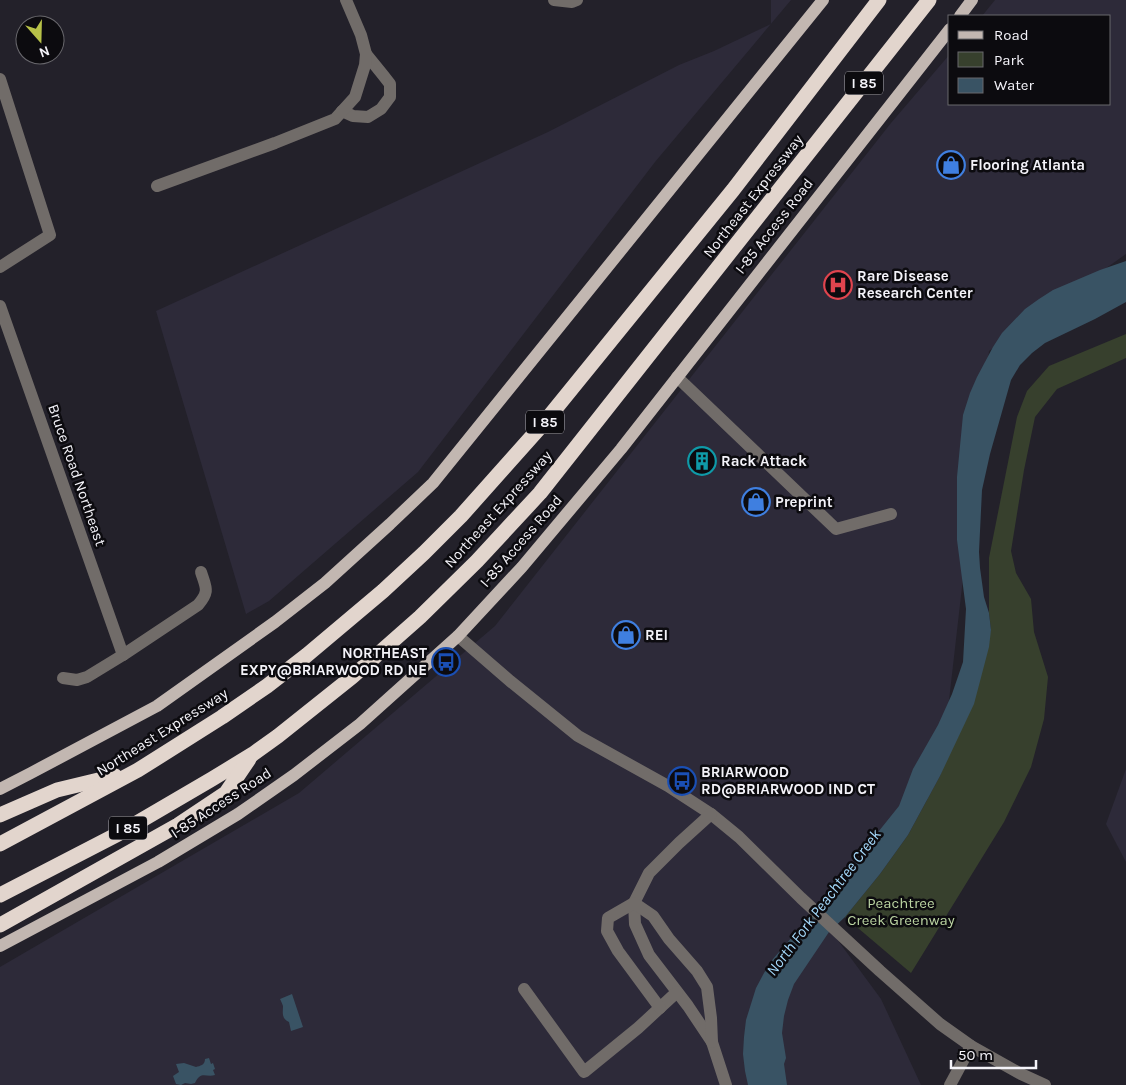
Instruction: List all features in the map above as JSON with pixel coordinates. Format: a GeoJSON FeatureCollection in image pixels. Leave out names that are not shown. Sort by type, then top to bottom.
{"type":"FeatureCollection","features":[{"type":"Feature","properties":{"kind":"highway","name":"Northeast Expressway"},"geometry":{"type":"LineString","coordinates":[[0,844],[138,770],[222,717],[307,655],[383,591],[424,553],[461,516],[543,424],[720,206],[879,0]]}},
{"type":"Feature","properties":{"kind":"highway","name":"Northeast Expressway"},"geometry":{"type":"LineString","coordinates":[[0,895],[118,834],[253,754],[352,677],[420,618],[477,561],[540,492],[930,0]]}},
{"type":"Feature","properties":{"kind":"highway"},"geometry":{"type":"LineString","coordinates":[[0,925],[178,825],[226,793],[253,754]]}},
{"type":"Feature","properties":{"kind":"highway"},"geometry":{"type":"LineString","coordinates":[[0,814],[57,790],[138,770]]}},
{"type":"Feature","properties":{"kind":"main road"},"geometry":{"type":"LineString","coordinates":[[6,786],[157,706],[275,622],[325,583],[390,524],[432,483],[823,0]]}},
{"type":"Feature","properties":{"kind":"main road"},"geometry":{"type":"LineString","coordinates":[[961,15],[972,0]]}},
{"type":"Feature","properties":{"kind":"main road","name":"I-85 Access Road"},"geometry":{"type":"LineString","coordinates":[[0,946],[158,862],[238,814],[294,775],[360,724],[458,636],[528,560],[621,449],[948,32]]}},
{"type":"Feature","properties":{"kind":"street"},"geometry":{"type":"LineString","coordinates":[[157,186],[334,119],[355,97],[365,65],[366,54],[346,0]]}},
{"type":"Feature","properties":{"kind":"street"},"geometry":{"type":"LineString","coordinates":[[554,0],[572,2],[577,0]]}},
{"type":"Feature","properties":{"kind":"street"},"geometry":{"type":"LineString","coordinates":[[342,111],[353,116],[368,117],[381,109],[390,97],[390,84],[366,54]]}},
{"type":"Feature","properties":{"kind":"street"},"geometry":{"type":"LineString","coordinates":[[0,79],[50,235],[0,267]]}},
{"type":"Feature","properties":{"kind":"street","name":"Bruce Road Northeast"},"geometry":{"type":"LineString","coordinates":[[0,306],[123,655]]}},
{"type":"Feature","properties":{"kind":"street"},"geometry":{"type":"LineString","coordinates":[[677,377],[836,529],[890,514]]}},
{"type":"Feature","properties":{"kind":"street"},"geometry":{"type":"LineString","coordinates":[[63,678],[78,680],[87,676],[123,655],[198,605],[204,598],[206,589],[201,572]]}},
{"type":"Feature","properties":{"kind":"street"},"geometry":{"type":"LineString","coordinates":[[458,636],[578,736],[668,786],[711,814],[739,837],[801,898],[940,1024],[971,1046],[1020,1074],[1045,1085]]}},
{"type":"Feature","properties":{"kind":"street"},"geometry":{"type":"LineString","coordinates":[[711,814],[649,873],[634,902],[635,924],[649,955],[712,1042]]}},
{"type":"Feature","properties":{"kind":"street"},"geometry":{"type":"LineString","coordinates":[[634,902],[608,918],[607,931],[618,951],[660,1008]]}},
{"type":"Feature","properties":{"kind":"street"},"geometry":{"type":"LineString","coordinates":[[634,902],[653,916],[669,939],[697,970],[707,987],[712,1042],[726,1085]]}},
{"type":"Feature","properties":{"kind":"street"},"geometry":{"type":"LineString","coordinates":[[524,989],[584,1072],[638,1028],[677,992]]}},
{"type":"Feature","properties":{"kind":"street"},"geometry":{"type":"LineString","coordinates":[[950,1085],[971,1046]]}},
{"type":"Feature","properties":{"kind":"shaded area"},"geometry":{"type":"Polygon","coordinates":[[[771,0],[791,0],[771,24],[771,0]]]}},
{"type":"Feature","properties":{"kind":"shaded area"},"geometry":{"type":"Polygon","coordinates":[[[995,0],[1126,0],[1126,254],[989,351],[939,788],[814,908],[881,999],[921,1085],[0,1085],[0,967],[299,793],[495,626],[891,123],[948,56],[948,105],[1111,105],[1111,15],[983,15],[995,0]]]}},
{"type":"Feature","properties":{"kind":"shaded area"},"geometry":{"type":"Polygon","coordinates":[[[771,24],[655,162],[418,472],[269,601],[246,614],[156,311],[548,132],[679,65],[771,24]]]}},
{"type":"Feature","properties":{"kind":"shaded area"},"geometry":{"type":"Polygon","coordinates":[[[1126,769],[1126,862],[1106,824],[1126,769]]]}},
{"type":"Feature","properties":{"kind":"green space","name":"Peachtree Creek Greenway"},"geometry":{"type":"Polygon","coordinates":[[[1126,334],[1126,358],[1057,389],[1035,417],[1011,551],[1016,573],[1031,599],[1034,632],[1048,677],[1044,719],[1031,767],[1004,822],[911,973],[845,917],[880,874],[908,835],[940,776],[991,630],[989,613],[989,558],[1017,417],[1027,391],[1049,366],[1126,334]]]}},
{"type":"Feature","properties":{"kind":"water","name":"North Fork Peachtree Creek"},"geometry":{"type":"Polygon","coordinates":[[[1126,261],[1126,302],[1045,343],[1020,365],[1011,380],[982,490],[980,568],[991,630],[989,647],[974,704],[940,776],[908,835],[880,874],[845,917],[829,932],[794,984],[784,1016],[782,1033],[786,1058],[784,1064],[787,1085],[748,1085],[743,1054],[744,1037],[746,1020],[756,988],[773,959],[818,907],[899,806],[913,769],[938,725],[952,694],[963,662],[966,609],[957,540],[957,477],[963,415],[977,377],[1002,333],[1025,309],[1053,290],[1126,261]]]}},
{"type":"Feature","properties":{"kind":"water"},"geometry":{"type":"Polygon","coordinates":[[[292,994],[303,1027],[291,1031],[289,1022],[284,1017],[280,999],[292,994]]]}},
{"type":"Feature","properties":{"kind":"water"},"geometry":{"type":"Polygon","coordinates":[[[209,1058],[211,1064],[213,1063],[215,1075],[199,1077],[195,1083],[191,1084],[176,1084],[173,1076],[179,1072],[176,1064],[184,1063],[196,1067],[202,1065],[205,1059],[209,1058]]]}},
{"type":"Feature","properties":{"kind":"place","name":"Flooring Atlanta"},"geometry":{"type":"Point","coordinates":[951,165]}},
{"type":"Feature","properties":{"kind":"place","name":"Rare Disease Research Center"},"geometry":{"type":"Point","coordinates":[838,285]}},
{"type":"Feature","properties":{"kind":"place","name":"Rack Attack"},"geometry":{"type":"Point","coordinates":[702,461]}},
{"type":"Feature","properties":{"kind":"place","name":"Preprint"},"geometry":{"type":"Point","coordinates":[756,502]}},
{"type":"Feature","properties":{"kind":"place","name":"REI"},"geometry":{"type":"Point","coordinates":[626,635]}},
{"type":"Feature","properties":{"kind":"place","name":"NORTHEAST EXPY@BRIARWOOD RD NE"},"geometry":{"type":"Point","coordinates":[446,662]}},
{"type":"Feature","properties":{"kind":"place","name":"BRIARWOOD RD@BRIARWOOD IND CT"},"geometry":{"type":"Point","coordinates":[682,781]}}]}
